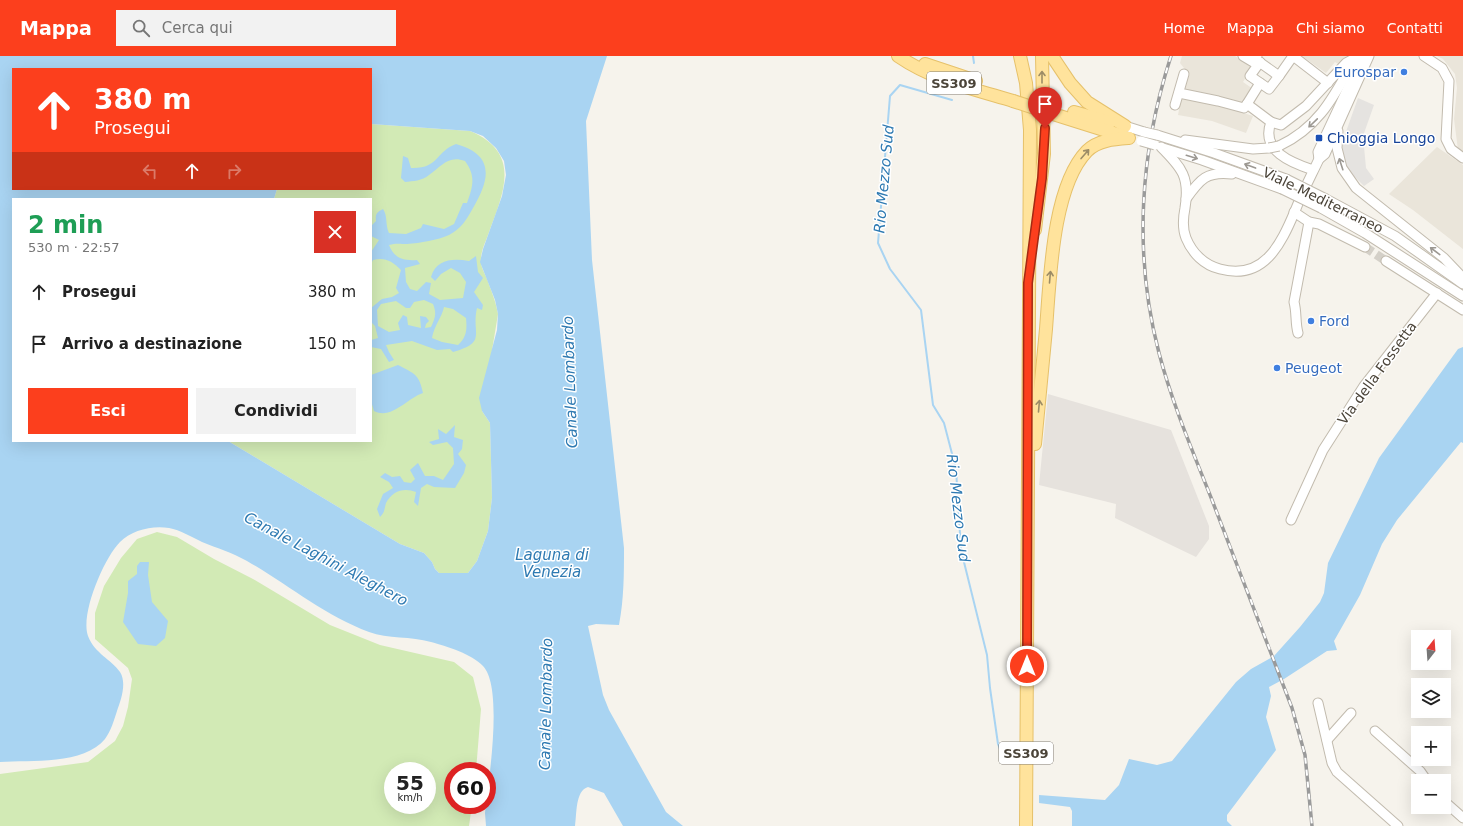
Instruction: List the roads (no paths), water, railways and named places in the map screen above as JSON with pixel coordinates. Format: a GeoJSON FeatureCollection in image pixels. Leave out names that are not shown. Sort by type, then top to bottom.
{"type":"FeatureCollection","features":[{"type":"Feature","properties":{"kind":"main road","name":"SS309"},"geometry":{"type":"LineString","coordinates":[[898,56],[921,70],[940,79],[1014,98],[1127,132]]}},
{"type":"Feature","properties":{"kind":"main road","name":"SS309"},"geometry":{"type":"LineString","coordinates":[[911,56],[938,69],[1014,98]]}},
{"type":"Feature","properties":{"kind":"main road","name":"SS309"},"geometry":{"type":"LineString","coordinates":[[1020,56],[1026,83],[1030,130],[1026,826]]}},
{"type":"Feature","properties":{"kind":"main road"},"geometry":{"type":"LineString","coordinates":[[1028,283],[1044,154],[1042,56]]}},
{"type":"Feature","properties":{"kind":"main road"},"geometry":{"type":"LineString","coordinates":[[1052,56],[1070,83],[1087,102],[1127,132]]}},
{"type":"Feature","properties":{"kind":"main road","name":"SS309"},"geometry":{"type":"LineString","coordinates":[[1028,501],[1034,460],[1052,254],[1068,184],[1077,164],[1088,150],[1127,132]]}},
{"type":"Feature","properties":{"kind":"street"},"geometry":{"type":"LineString","coordinates":[[1243,56],[1252,62],[1257,59]]}},
{"type":"Feature","properties":{"kind":"street"},"geometry":{"type":"LineString","coordinates":[[1257,59],[1250,76],[1269,89],[1293,56],[1328,83],[1329,97],[1327,107]]}},
{"type":"Feature","properties":{"kind":"street"},"geometry":{"type":"LineString","coordinates":[[1319,158],[1318,152],[1359,56]]}},
{"type":"Feature","properties":{"kind":"street"},"geometry":{"type":"LineString","coordinates":[[1247,104],[1272,122],[1281,124],[1306,106],[1346,63],[1359,56]]}},
{"type":"Feature","properties":{"kind":"street"},"geometry":{"type":"LineString","coordinates":[[1167,138],[1210,142],[1246,148],[1269,148],[1279,146],[1304,132],[1327,107],[1359,56]]}},
{"type":"Feature","properties":{"kind":"street"},"geometry":{"type":"LineString","coordinates":[[1158,146],[1180,168],[1185,177],[1186,199],[1183,228],[1190,246],[1198,257],[1208,264],[1228,271],[1246,270],[1264,262],[1277,247],[1287,231],[1313,170],[1319,158],[1325,154],[1369,56]]}},
{"type":"Feature","properties":{"kind":"street"},"geometry":{"type":"LineString","coordinates":[[1424,56],[1436,63],[1446,74],[1450,88],[1446,139],[1451,149],[1463,158]]}},
{"type":"Feature","properties":{"kind":"street"},"geometry":{"type":"LineString","coordinates":[[1257,59],[1279,76]]}},
{"type":"Feature","properties":{"kind":"street"},"geometry":{"type":"LineString","coordinates":[[1175,106],[1184,74]]}},
{"type":"Feature","properties":{"kind":"street"},"geometry":{"type":"LineString","coordinates":[[1179,93],[1244,108],[1260,83]]}},
{"type":"Feature","properties":{"kind":"street"},"geometry":{"type":"LineString","coordinates":[[1272,122],[1269,128],[1270,138],[1281,156],[1286,160],[1313,170]]}},
{"type":"Feature","properties":{"kind":"street"},"geometry":{"type":"LineString","coordinates":[[1338,123],[1338,152],[1346,176],[1367,198],[1444,258],[1463,278]]}},
{"type":"Feature","properties":{"kind":"street","name":"Viale Mediterraneo"},"geometry":{"type":"LineString","coordinates":[[1127,132],[1144,132],[1157,135],[1214,153],[1286,179],[1388,232],[1463,284]]}},
{"type":"Feature","properties":{"kind":"street","name":"Viale Mediterraneo"},"geometry":{"type":"LineString","coordinates":[[1127,132],[1141,141],[1247,176],[1282,189],[1322,208],[1376,240],[1463,296]]}},
{"type":"Feature","properties":{"kind":"street"},"geometry":{"type":"LineString","coordinates":[[1186,199],[1195,186],[1205,177],[1222,173],[1247,176]]}},
{"type":"Feature","properties":{"kind":"street"},"geometry":{"type":"LineString","coordinates":[[1294,212],[1310,222],[1318,224],[1365,247]]}},
{"type":"Feature","properties":{"kind":"street"},"geometry":{"type":"LineString","coordinates":[[1298,333],[1294,321],[1296,312],[1294,302],[1310,222]]}},
{"type":"Feature","properties":{"kind":"street"},"geometry":{"type":"LineString","coordinates":[[1386,261],[1463,310]]}},
{"type":"Feature","properties":{"kind":"street","name":"Via della Fossetta"},"geometry":{"type":"LineString","coordinates":[[1291,520],[1323,450],[1364,386],[1437,293]]}},
{"type":"Feature","properties":{"kind":"street"},"geometry":{"type":"LineString","coordinates":[[1318,703],[1332,763],[1338,772],[1398,826]]}},
{"type":"Feature","properties":{"kind":"street"},"geometry":{"type":"LineString","coordinates":[[1327,740],[1351,713]]}},
{"type":"Feature","properties":{"kind":"street"},"geometry":{"type":"LineString","coordinates":[[1375,730],[1422,774]]}},
{"type":"Feature","properties":{"kind":"street"},"geometry":{"type":"LineString","coordinates":[[1451,807],[1463,818]]}},
{"type":"Feature","properties":{"kind":"water","name":"Laguna di Venezia"},"geometry":{"type":"Polygon","coordinates":[[[0,56],[607,56],[586,121],[592,260],[624,548],[624,577],[619,625],[596,624],[588,626],[603,695],[609,710],[666,812],[683,826],[623,826],[604,793],[588,787],[584,789],[579,798],[575,826],[486,826],[485,814],[496,814],[496,762],[491,762],[494,715],[493,694],[489,677],[483,666],[466,654],[444,646],[423,640],[392,637],[369,632],[322,609],[242,558],[202,542],[182,532],[163,527],[143,529],[130,534],[120,542],[114,550],[101,573],[90,601],[86,626],[91,642],[120,672],[123,681],[123,692],[109,733],[105,739],[96,747],[84,753],[56,760],[0,762],[0,56]]]}},
{"type":"Feature","properties":{"kind":"water"},"geometry":{"type":"Polygon","coordinates":[[[456,144],[469,149],[478,155],[483,161],[486,169],[483,187],[468,216],[457,230],[445,237],[418,243],[389,245],[396,256],[407,260],[417,260],[420,264],[405,268],[406,282],[410,289],[417,291],[426,282],[431,283],[429,294],[440,300],[463,298],[466,282],[460,273],[451,268],[441,274],[435,281],[431,277],[437,266],[451,260],[469,261],[476,256],[478,272],[483,278],[474,292],[483,305],[482,310],[477,308],[476,336],[471,345],[453,352],[450,349],[437,350],[412,341],[386,345],[394,360],[389,362],[381,349],[372,347],[372,340],[378,338],[375,326],[372,323],[372,307],[382,299],[392,297],[399,293],[396,288],[401,270],[395,264],[385,259],[377,259],[373,260],[372,262],[372,250],[379,240],[372,236],[372,225],[376,221],[379,211],[383,209],[389,233],[406,234],[421,228],[423,224],[444,229],[454,224],[463,203],[467,203],[472,186],[471,172],[465,161],[454,159],[450,160],[420,180],[405,182],[401,178],[403,156],[408,158],[411,168],[420,168],[432,163],[444,151],[456,144]],[[424,300],[414,302],[410,308],[406,308],[396,301],[381,304],[377,310],[378,326],[389,332],[400,330],[398,323],[403,315],[407,317],[408,325],[421,328],[420,316],[426,317],[429,321],[425,328],[431,327],[435,316],[433,304],[424,300]],[[444,307],[432,338],[442,342],[458,345],[466,333],[466,318],[453,309],[444,307]]]}},
{"type":"Feature","properties":{"kind":"water"},"geometry":{"type":"Polygon","coordinates":[[[1463,347],[1463,443],[1461,442],[1397,520],[1382,544],[1360,595],[1334,641],[1337,650],[1327,651],[1269,687],[1271,696],[1266,717],[1276,750],[1227,815],[1227,821],[1232,826],[1072,826],[1072,811],[1070,807],[1039,803],[1039,795],[1105,800],[1119,785],[1129,759],[1157,765],[1172,761],[1236,682],[1251,669],[1274,656],[1320,602],[1324,593],[1328,563],[1379,458],[1458,349],[1463,347]]]}},
{"type":"Feature","properties":{"kind":"water"},"geometry":{"type":"Polygon","coordinates":[[[398,365],[409,370],[418,378],[423,393],[393,411],[381,413],[374,411],[372,404],[372,375],[398,365]]]}},
{"type":"Feature","properties":{"kind":"water"},"geometry":{"type":"Polygon","coordinates":[[[455,425],[454,437],[463,440],[462,449],[458,454],[466,465],[464,473],[455,488],[434,487],[427,484],[421,488],[418,506],[414,502],[416,492],[407,490],[399,491],[395,493],[386,503],[384,512],[380,517],[377,509],[383,494],[393,488],[389,482],[380,477],[385,473],[392,477],[400,476],[404,482],[411,483],[415,479],[410,470],[418,463],[425,476],[434,476],[443,480],[454,464],[453,448],[447,442],[433,445],[429,442],[439,439],[438,429],[446,434],[455,425]]]}},
{"type":"Feature","properties":{"kind":"water"},"geometry":{"type":"Polygon","coordinates":[[[140,562],[149,562],[148,575],[152,602],[168,621],[165,638],[156,646],[138,644],[123,622],[128,593],[128,581],[137,574],[137,566],[140,562]]]}},
{"type":"Feature","properties":{"kind":"waterway","name":"Rio Mezzo Sud"},"geometry":{"type":"LineString","coordinates":[[973,56],[974,63]]}},
{"type":"Feature","properties":{"kind":"waterway","name":"Rio Mezzo Sud"},"geometry":{"type":"LineString","coordinates":[[952,100],[900,85],[890,96],[878,243],[890,269],[921,310],[933,405],[944,423],[956,469],[961,550],[987,655],[998,744],[1005,762]]}},
{"type":"Feature","properties":{"kind":"tunnel"},"geometry":{"type":"LineString","coordinates":[[1365,247],[1386,261]]}},
{"type":"Feature","properties":{"kind":"railway"},"geometry":{"type":"LineString","coordinates":[[1171,56],[1152,129],[1144,203],[1143,241],[1151,316],[1164,372],[1176,409],[1292,708],[1305,755],[1312,826]]}},
{"type":"Feature","properties":{"kind":"place","name":"Eurospar"},"geometry":{"type":"Point","coordinates":[1404,72]}},
{"type":"Feature","properties":{"kind":"place","name":"Chioggia Longo"},"geometry":{"type":"Point","coordinates":[1319,138]}},
{"type":"Feature","properties":{"kind":"place","name":"Ford"},"geometry":{"type":"Point","coordinates":[1311,321]}},
{"type":"Feature","properties":{"kind":"place","name":"Peugeot"},"geometry":{"type":"Point","coordinates":[1277,368]}},
{"type":"Feature","properties":{"kind":"water label","name":"Canale Lombardo"},"geometry":{"type":"Point","coordinates":[570,382]}},
{"type":"Feature","properties":{"kind":"water label","name":"Canale Laghini Aleghero"},"geometry":{"type":"Point","coordinates":[326,559]}},
{"type":"Feature","properties":{"kind":"water label","name":"Canale Lombardo"},"geometry":{"type":"Point","coordinates":[546,704]}}]}
